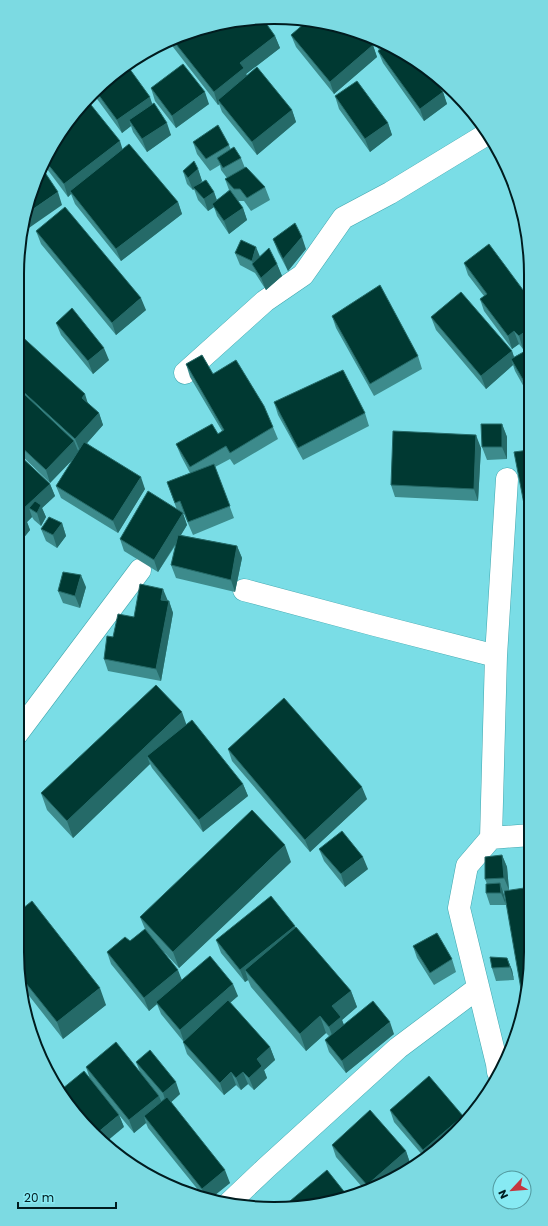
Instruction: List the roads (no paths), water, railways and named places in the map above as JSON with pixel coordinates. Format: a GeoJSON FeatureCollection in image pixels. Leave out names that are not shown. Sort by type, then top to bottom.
{"type":"FeatureCollection","features":[{"type":"Feature","properties":{"kind":"street"},"geometry":{"type":"LineString","coordinates":[[185,373],[265,301],[303,275],[343,218],[390,192],[483,136]]}},
{"type":"Feature","properties":{"kind":"street"},"geometry":{"type":"LineString","coordinates":[[497,1065],[459,908],[467,866],[491,838],[496,656],[507,479]]}},
{"type":"Feature","properties":{"kind":"street"},"geometry":{"type":"LineString","coordinates":[[24,725],[140,570]]}},
{"type":"Feature","properties":{"kind":"street"},"geometry":{"type":"LineString","coordinates":[[244,590],[496,656]]}},
{"type":"Feature","properties":{"kind":"street"},"geometry":{"type":"LineString","coordinates":[[491,838],[524,836]]}},
{"type":"Feature","properties":{"kind":"street"},"geometry":{"type":"LineString","coordinates":[[234,1199],[398,1048],[478,988]]}}]}
